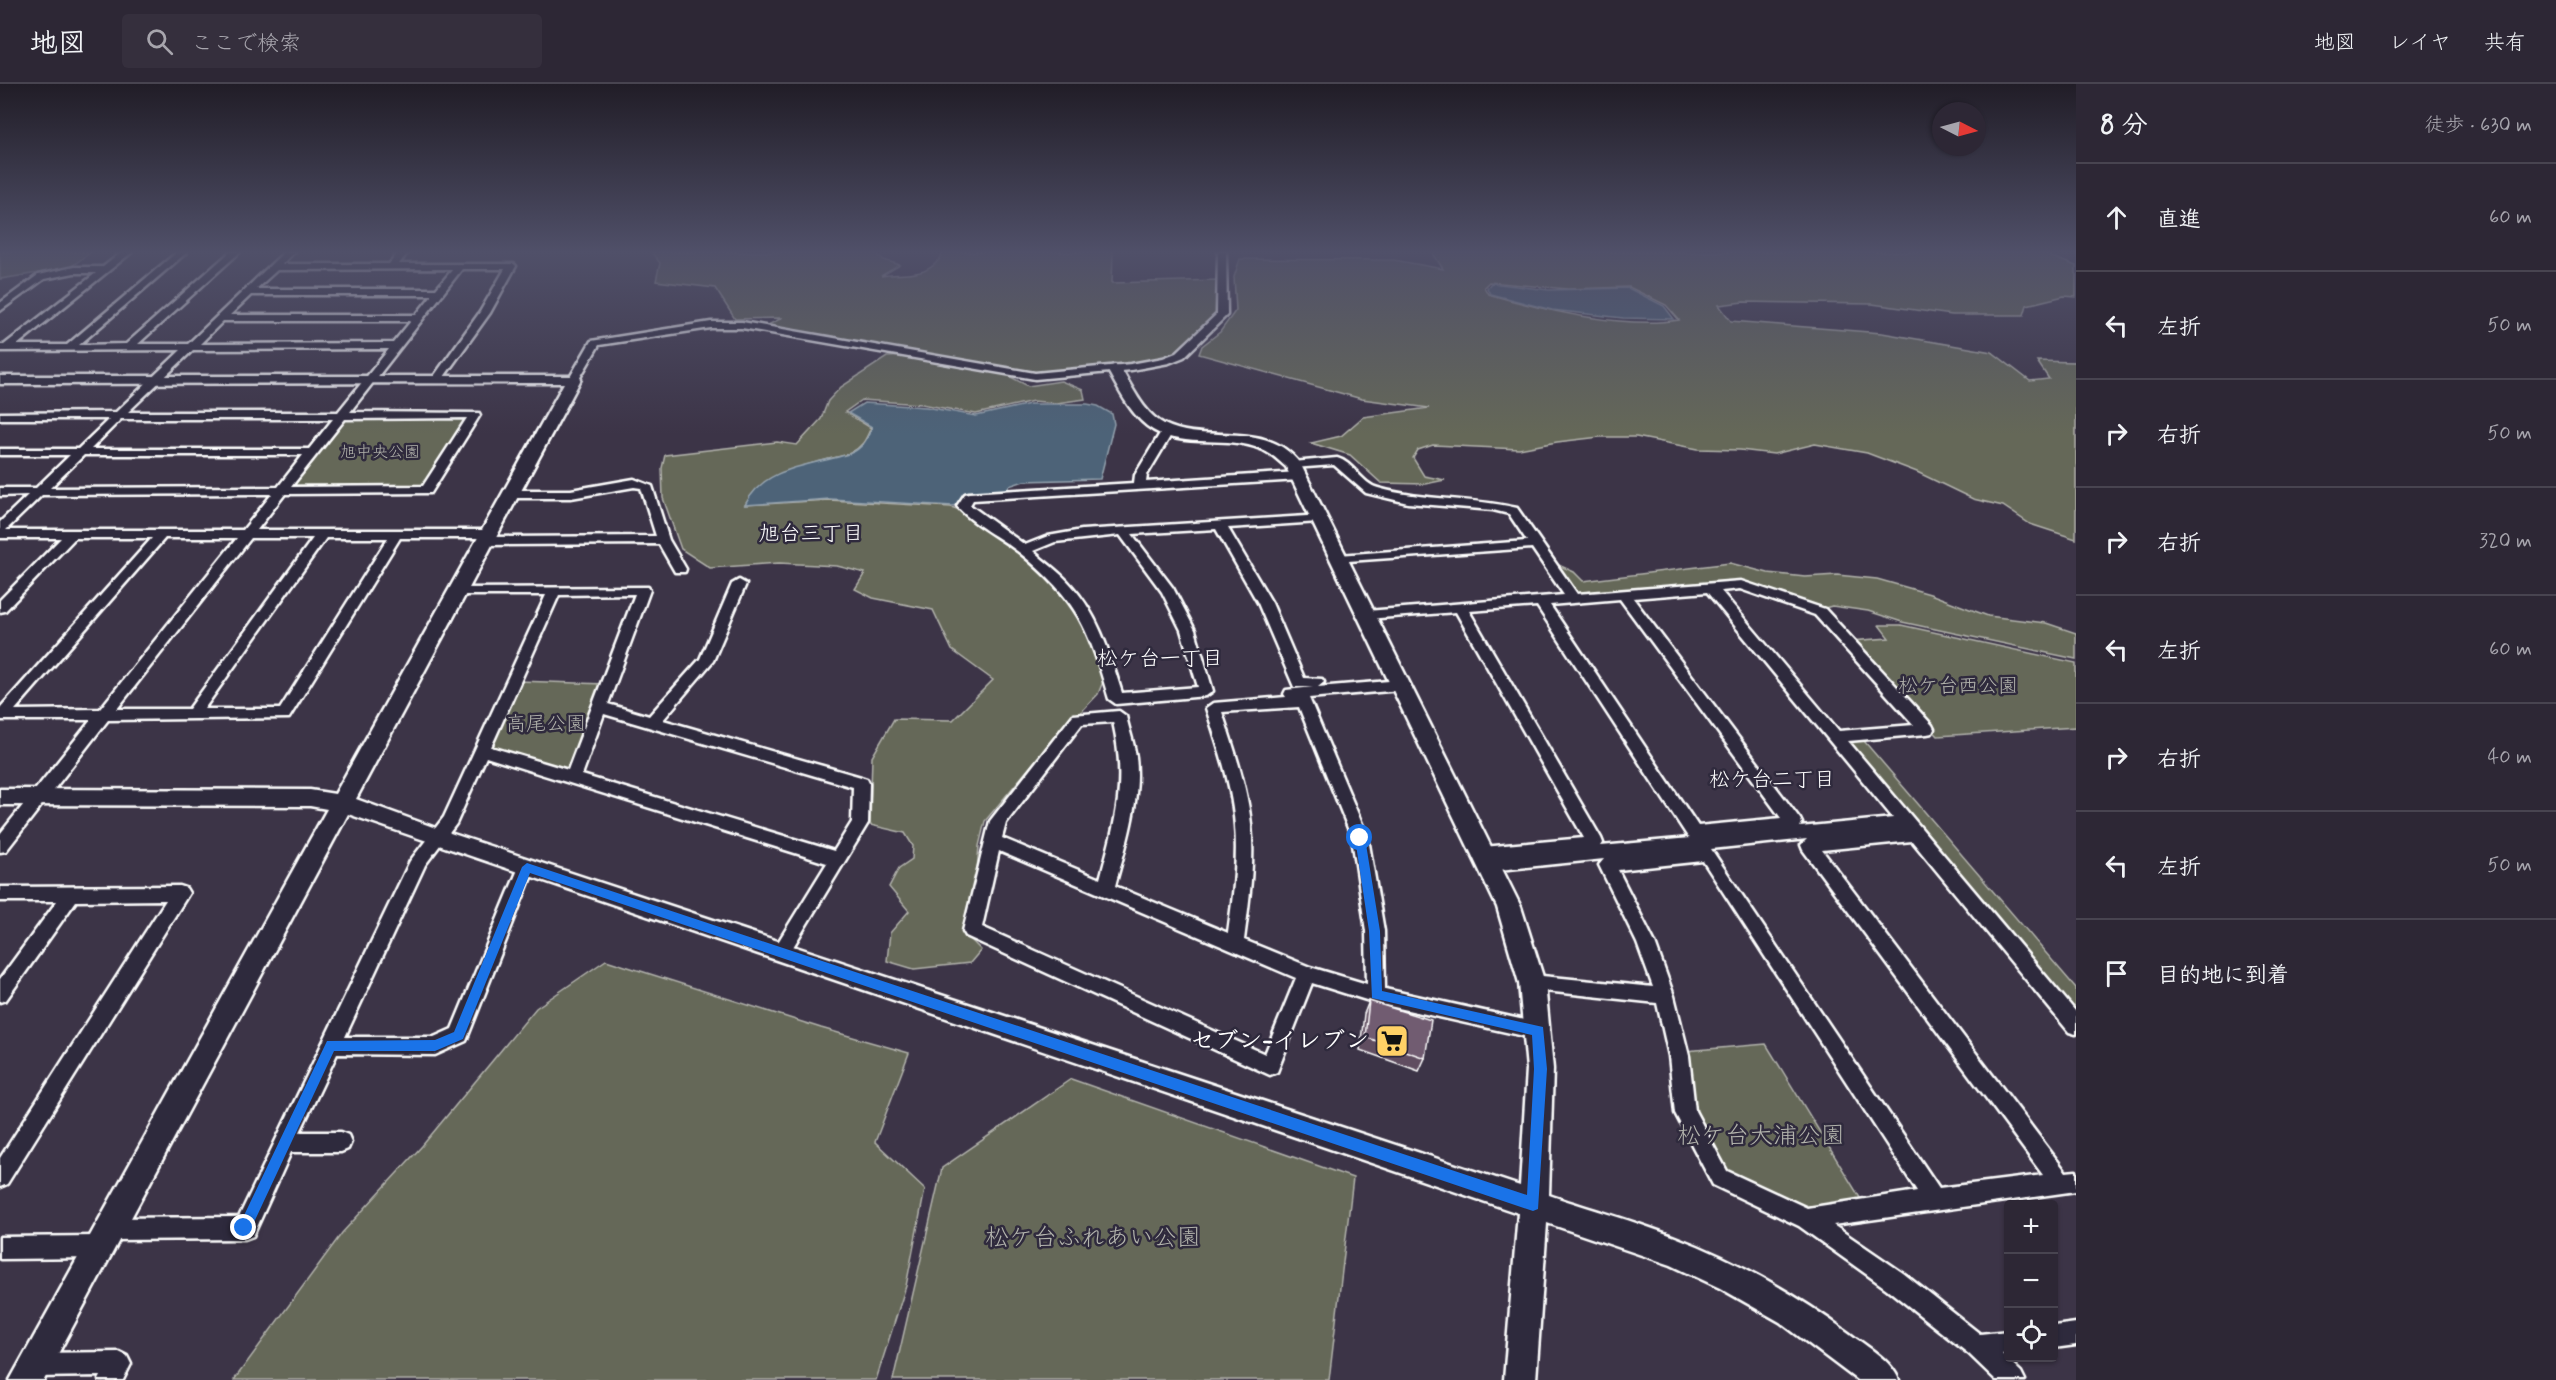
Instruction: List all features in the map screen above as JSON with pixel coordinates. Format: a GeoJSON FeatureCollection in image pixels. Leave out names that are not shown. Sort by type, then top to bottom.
{"type":"FeatureCollection","features":[{"type":"Feature","properties":{"kind":"street"},"geometry":{"type":"LineString","coordinates":[[4,348],[50,312]]}},
{"type":"Feature","properties":{"kind":"street"},"geometry":{"type":"LineString","coordinates":[[70,347],[111,312]]}},
{"type":"Feature","properties":{"kind":"street"},"geometry":{"type":"LineString","coordinates":[[129,347],[168,312]]}},
{"type":"Feature","properties":{"kind":"street"},"geometry":{"type":"LineString","coordinates":[[0,529],[227,312]]}},
{"type":"Feature","properties":{"kind":"street"},"geometry":{"type":"LineString","coordinates":[[0,846],[422,312]]}},
{"type":"Feature","properties":{"kind":"street"},"geometry":{"type":"LineString","coordinates":[[437,380],[485,312]]}},
{"type":"Feature","properties":{"kind":"street"},"geometry":{"type":"LineString","coordinates":[[30,1373],[510,494],[595,343],[728,324],[1035,376],[1114,369],[1174,358],[1185,351],[1219,319],[1222,312]]}},
{"type":"Feature","properties":{"kind":"street"},"geometry":{"type":"LineString","coordinates":[[221,318],[418,318]]}},
{"type":"Feature","properties":{"kind":"street"},"geometry":{"type":"LineString","coordinates":[[4,348],[396,346]]}},
{"type":"Feature","properties":{"kind":"street"},"geometry":{"type":"LineString","coordinates":[[1114,369],[1149,419],[1168,430],[1180,434],[1254,441],[1277,449],[1296,470],[1509,907],[1532,983],[1540,1069],[1520,1380]]}},
{"type":"Feature","properties":{"kind":"street"},"geometry":{"type":"LineString","coordinates":[[0,380],[574,379]]}},
{"type":"Feature","properties":{"kind":"street"},"geometry":{"type":"LineString","coordinates":[[0,416],[475,415],[426,490],[0,492]]}},
{"type":"Feature","properties":{"kind":"street"},"geometry":{"type":"LineString","coordinates":[[1140,487],[1141,475],[1168,430]]}},
{"type":"Feature","properties":{"kind":"street"},"geometry":{"type":"LineString","coordinates":[[0,452],[312,452]]}},
{"type":"Feature","properties":{"kind":"street"},"geometry":{"type":"LineString","coordinates":[[1124,532],[1168,591],[1188,630],[1206,691],[1116,699],[1100,644],[1087,618],[1067,588],[1024,550],[963,506],[969,497],[1140,487],[1296,470],[1337,461],[1370,490],[1407,499],[1504,508],[1513,511],[1574,599]]}},
{"type":"Feature","properties":{"kind":"street"},"geometry":{"type":"LineString","coordinates":[[510,494],[571,494],[634,483],[646,486],[663,540],[680,569]]}},
{"type":"Feature","properties":{"kind":"street"},"geometry":{"type":"LineString","coordinates":[[1024,550],[1052,539],[1319,518]]}},
{"type":"Feature","properties":{"kind":"street"},"geometry":{"type":"LineString","coordinates":[[1220,525],[1265,603],[1299,683],[1399,681]]}},
{"type":"Feature","properties":{"kind":"street"},"geometry":{"type":"LineString","coordinates":[[0,534],[397,533],[663,540]]}},
{"type":"Feature","properties":{"kind":"street"},"geometry":{"type":"LineString","coordinates":[[1,715],[284,714],[397,533]]}},
{"type":"Feature","properties":{"kind":"street"},"geometry":{"type":"LineString","coordinates":[[0,608],[72,534]]}},
{"type":"Feature","properties":{"kind":"street"},"geometry":{"type":"LineString","coordinates":[[1,715],[162,534]]}},
{"type":"Feature","properties":{"kind":"street"},"geometry":{"type":"LineString","coordinates":[[193,714],[322,534]]}},
{"type":"Feature","properties":{"kind":"street"},"geometry":{"type":"LineString","coordinates":[[1339,559],[1535,544]]}},
{"type":"Feature","properties":{"kind":"street"},"geometry":{"type":"LineString","coordinates":[[653,722],[706,661],[739,584]]}},
{"type":"Feature","properties":{"kind":"street"},"geometry":{"type":"LineString","coordinates":[[1367,615],[1741,585],[1820,612],[1927,729],[1836,737]]}},
{"type":"Feature","properties":{"kind":"street"},"geometry":{"type":"LineString","coordinates":[[1711,588],[2076,1026]]}},
{"type":"Feature","properties":{"kind":"street"},"geometry":{"type":"LineString","coordinates":[[458,591],[643,590],[573,778]]}},
{"type":"Feature","properties":{"kind":"street"},"geometry":{"type":"LineString","coordinates":[[0,1248],[244,1228],[418,861],[450,820],[554,591]]}},
{"type":"Feature","properties":{"kind":"street"},"geometry":{"type":"LineString","coordinates":[[1541,601],[1694,833],[1794,823],[1624,595]]}},
{"type":"Feature","properties":{"kind":"street"},"geometry":{"type":"LineString","coordinates":[[1460,608],[1595,843],[1486,859]]}},
{"type":"Feature","properties":{"kind":"street"},"geometry":{"type":"LineString","coordinates":[[1110,708],[1399,681]]}},
{"type":"Feature","properties":{"kind":"street"},"geometry":{"type":"LineString","coordinates":[[1235,943],[1243,871],[1243,825],[1235,776],[1213,708],[1304,701],[1360,838],[1375,931],[1376,994]]}},
{"type":"Feature","properties":{"kind":"street"},"geometry":{"type":"LineString","coordinates":[[599,707],[861,783],[860,823],[781,952]]}},
{"type":"Feature","properties":{"kind":"street"},"geometry":{"type":"LineString","coordinates":[[1106,888],[1118,841],[1125,799],[1128,759],[1119,716],[1078,719],[998,821],[972,931],[1270,1066],[1307,974]]}},
{"type":"Feature","properties":{"kind":"street"},"geometry":{"type":"LineString","coordinates":[[483,750],[837,859]]}},
{"type":"Feature","properties":{"kind":"street"},"geometry":{"type":"LineString","coordinates":[[0,797],[310,798],[341,803],[436,837],[1673,1251],[1733,1278],[1842,1346],[1883,1380]]}},
{"type":"Feature","properties":{"kind":"street"},"geometry":{"type":"LineString","coordinates":[[1486,859],[1912,829]]}},
{"type":"Feature","properties":{"kind":"street"},"geometry":{"type":"LineString","coordinates":[[1912,829],[1809,845],[2069,1182]]}},
{"type":"Feature","properties":{"kind":"street"},"geometry":{"type":"LineString","coordinates":[[992,841],[1307,974],[1376,994],[1538,1031]]}},
{"type":"Feature","properties":{"kind":"street"},"geometry":{"type":"LineString","coordinates":[[1934,1199],[1707,854],[1607,865],[1646,943],[1665,996],[1679,1056],[1686,1113],[1720,1178],[1806,1219],[1895,1281],[1977,1346],[2013,1380]]}},
{"type":"Feature","properties":{"kind":"street"},"geometry":{"type":"LineString","coordinates":[[331,1045],[435,1046],[459,1035],[527,867]]}},
{"type":"Feature","properties":{"kind":"street"},"geometry":{"type":"LineString","coordinates":[[0,994],[72,893]]}},
{"type":"Feature","properties":{"kind":"street"},"geometry":{"type":"LineString","coordinates":[[0,894],[180,893],[0,1177]]}},
{"type":"Feature","properties":{"kind":"street"},"geometry":{"type":"LineString","coordinates":[[1532,983],[1665,996]]}},
{"type":"Feature","properties":{"kind":"street"},"geometry":{"type":"LineString","coordinates":[[286,1142],[340,1142]]}},
{"type":"Feature","properties":{"kind":"street"},"geometry":{"type":"LineString","coordinates":[[1806,1219],[1934,1199],[2069,1182]]}},
{"type":"Feature","properties":{"kind":"street"},"geometry":{"type":"LineString","coordinates":[[2058,1336],[2076,1334]]}},
{"type":"Feature","properties":{"kind":"street"},"geometry":{"type":"LineString","coordinates":[[1977,1346],[2004,1343]]}},
{"type":"Feature","properties":{"kind":"street"},"geometry":{"type":"LineString","coordinates":[[30,1373],[119,1364],[111,1380]]}},
{"type":"Feature","properties":{"kind":"green space"},"geometry":{"type":"Polygon","coordinates":[[[731,312],[1218,312],[1215,318],[1176,354],[1129,365],[1047,373],[1025,372],[764,327],[782,318],[735,319],[731,312]]]}},
{"type":"Feature","properties":{"kind":"green space"},"geometry":{"type":"Polygon","coordinates":[[[1234,312],[1561,312],[1608,320],[1657,322],[1679,320],[1672,312],[1725,312],[1731,321],[1882,333],[1992,352],[2030,381],[2049,379],[2037,361],[2076,362],[2076,539],[2030,524],[2003,506],[1973,499],[1917,472],[1867,453],[1815,444],[1774,454],[1698,449],[1636,437],[1600,437],[1519,449],[1433,445],[1418,450],[1413,458],[1424,476],[1445,480],[1425,484],[1381,483],[1350,455],[1311,443],[1341,436],[1363,417],[1429,408],[1362,399],[1199,354],[1202,346],[1220,332],[1234,312]]]}},
{"type":"Feature","properties":{"kind":"green space"},"geometry":{"type":"Polygon","coordinates":[[[1934,312],[2025,312],[2024,315],[1952,315],[1934,312]]]}},
{"type":"Feature","properties":{"kind":"green space"},"geometry":{"type":"Polygon","coordinates":[[[904,356],[1007,375],[1028,386],[1061,381],[1083,390],[1085,399],[1056,403],[1033,401],[976,414],[922,404],[862,400],[845,412],[871,428],[865,441],[856,450],[849,454],[783,472],[762,485],[745,505],[829,500],[951,507],[966,512],[1051,578],[1081,619],[1095,649],[1104,679],[1098,694],[1035,761],[985,821],[967,924],[969,938],[981,950],[970,963],[914,969],[887,961],[890,933],[909,911],[889,887],[899,868],[912,859],[913,846],[905,833],[870,825],[872,757],[894,719],[953,720],[993,680],[952,650],[933,610],[873,598],[855,589],[865,573],[837,566],[779,563],[710,568],[681,549],[663,498],[662,468],[665,455],[777,442],[797,445],[821,419],[828,401],[841,387],[887,357],[904,356]]]}},
{"type":"Feature","properties":{"kind":"green space","name":"旭中央公園"},"geometry":{"type":"Polygon","coordinates":[[[348,418],[467,418],[422,487],[293,485],[348,418]]]}},
{"type":"Feature","properties":{"kind":"green space"},"geometry":{"type":"Polygon","coordinates":[[[1554,563],[1574,572],[1583,581],[1730,563],[1768,573],[1805,577],[1837,575],[1877,579],[1930,594],[1988,616],[2046,623],[2076,633],[2076,659],[1902,622],[1868,611],[1832,606],[1821,609],[1742,582],[1577,593],[1554,563]]]}},
{"type":"Feature","properties":{"kind":"green space","name":"松ケ台西公園"},"geometry":{"type":"Polygon","coordinates":[[[1879,625],[1901,625],[2076,663],[2076,727],[1938,736],[1850,641],[1889,638],[1879,625]]]}},
{"type":"Feature","properties":{"kind":"green space","name":"高尾公園"},"geometry":{"type":"Polygon","coordinates":[[[518,681],[605,684],[572,775],[488,748],[518,681]]]}},
{"type":"Feature","properties":{"kind":"green space"},"geometry":{"type":"Polygon","coordinates":[[[1864,741],[2076,988],[2076,1018],[1845,742],[1864,741]]]}},
{"type":"Feature","properties":{"kind":"green space"},"geometry":{"type":"Polygon","coordinates":[[[606,960],[821,1028],[909,1053],[875,1142],[925,1189],[906,1286],[876,1380],[234,1380],[342,1233],[422,1146],[536,1008],[606,960]]]}},
{"type":"Feature","properties":{"kind":"green space","name":"松ケ台大浦公園"},"geometry":{"type":"Polygon","coordinates":[[[1766,1044],[1865,1206],[1806,1216],[1723,1176],[1691,1113],[1685,1051],[1766,1044]]]}},
{"type":"Feature","properties":{"kind":"green space","name":"松ケ台ふれあい公園"},"geometry":{"type":"Polygon","coordinates":[[[1071,1079],[1353,1178],[1329,1380],[893,1380],[942,1168],[1071,1079]]]}},
{"type":"Feature","properties":{"kind":"water"},"geometry":{"type":"Polygon","coordinates":[[[1574,312],[1669,312],[1674,319],[1623,318],[1574,312]]]}},
{"type":"Feature","properties":{"kind":"water"},"geometry":{"type":"Polygon","coordinates":[[[864,403],[926,407],[976,416],[1030,404],[1087,404],[1098,406],[1112,414],[1114,424],[1100,479],[1024,481],[1009,486],[1006,491],[953,506],[830,499],[745,505],[761,484],[771,477],[796,467],[846,455],[860,447],[872,427],[848,413],[864,403]]]}},
{"type":"Feature","properties":{"kind":"building"},"geometry":{"type":"Polygon","coordinates":[[[1369,1001],[1431,1020],[1425,1058],[1365,1037],[1369,1001]]]}},
{"type":"Feature","properties":{"kind":"place","name":"セブン-イレブン"},"geometry":{"type":"Point","coordinates":[1392,1041]}},
{"type":"Feature","properties":{"kind":"district","name":"旭台三丁目"},"geometry":{"type":"Point","coordinates":[811,534]}},
{"type":"Feature","properties":{"kind":"district","name":"松ケ台一丁目"},"geometry":{"type":"Point","coordinates":[1160,659]}},
{"type":"Feature","properties":{"kind":"district","name":"松ケ台二丁目"},"geometry":{"type":"Point","coordinates":[1772,780]}},
{"type":"Feature","properties":{"kind":"route"},"geometry":{"type":"LineString","coordinates":[[244,1228],[331,1045],[435,1046],[459,1035],[527,867],[1533,1204],[1540,1069],[1538,1031],[1376,994],[1375,931],[1360,838]]}}]}
